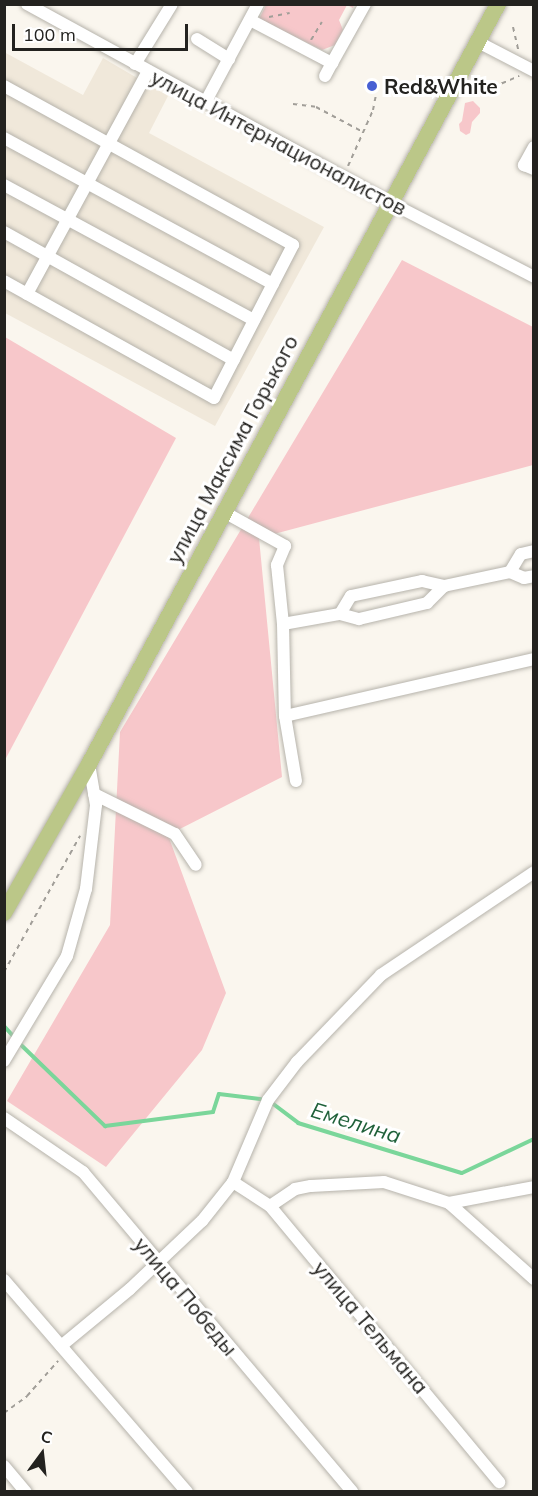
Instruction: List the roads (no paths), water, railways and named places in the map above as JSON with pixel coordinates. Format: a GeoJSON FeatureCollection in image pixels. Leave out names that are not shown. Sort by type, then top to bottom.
{"type":"FeatureCollection","features":[{"type":"Feature","properties":{"kind":"main road","name":"улица Максима Горького"},"geometry":{"type":"LineString","coordinates":[[4,913],[89,764],[389,202],[498,4]]}},
{"type":"Feature","properties":{"kind":"street","name":"улица Интернационалистов"},"geometry":{"type":"LineString","coordinates":[[27,4],[389,202],[534,277]]}},
{"type":"Feature","properties":{"kind":"street"},"geometry":{"type":"LineString","coordinates":[[135,64],[172,4]]}},
{"type":"Feature","properties":{"kind":"street"},"geometry":{"type":"LineString","coordinates":[[206,102],[258,4]]}},
{"type":"Feature","properties":{"kind":"street"},"geometry":{"type":"LineString","coordinates":[[326,76],[365,4]]}},
{"type":"Feature","properties":{"kind":"street"},"geometry":{"type":"LineString","coordinates":[[250,20],[332,63]]}},
{"type":"Feature","properties":{"kind":"street"},"geometry":{"type":"LineString","coordinates":[[197,39],[229,59]]}},
{"type":"Feature","properties":{"kind":"street"},"geometry":{"type":"LineString","coordinates":[[478,42],[525,70]]}},
{"type":"Feature","properties":{"kind":"street"},"geometry":{"type":"LineString","coordinates":[[27,294],[107,142],[148,71]]}},
{"type":"Feature","properties":{"kind":"street"},"geometry":{"type":"LineString","coordinates":[[4,86],[293,245],[214,398],[4,281]]}},
{"type":"Feature","properties":{"kind":"street"},"geometry":{"type":"LineString","coordinates":[[4,138],[273,284]]}},
{"type":"Feature","properties":{"kind":"street"},"geometry":{"type":"LineString","coordinates":[[534,147],[524,165],[534,170]]}},
{"type":"Feature","properties":{"kind":"street"},"geometry":{"type":"LineString","coordinates":[[4,185],[254,320]]}},
{"type":"Feature","properties":{"kind":"street"},"geometry":{"type":"LineString","coordinates":[[4,232],[234,360]]}},
{"type":"Feature","properties":{"kind":"street"},"geometry":{"type":"LineString","coordinates":[[224,512],[285,546],[277,565],[284,624],[285,716],[296,781]]}},
{"type":"Feature","properties":{"kind":"street"},"geometry":{"type":"LineString","coordinates":[[510,572],[521,554],[534,551]]}},
{"type":"Feature","properties":{"kind":"street"},"geometry":{"type":"LineString","coordinates":[[340,614],[351,596],[422,581],[444,586],[510,572],[524,578],[534,576]]}},
{"type":"Feature","properties":{"kind":"street"},"geometry":{"type":"LineString","coordinates":[[284,624],[340,614],[359,618],[427,603],[444,586]]}},
{"type":"Feature","properties":{"kind":"street"},"geometry":{"type":"LineString","coordinates":[[285,716],[534,658]]}},
{"type":"Feature","properties":{"kind":"street"},"geometry":{"type":"LineString","coordinates":[[4,1061],[68,956],[86,890],[96,805],[89,764]]}},
{"type":"Feature","properties":{"kind":"street"},"geometry":{"type":"LineString","coordinates":[[94,794],[175,834],[196,865]]}},
{"type":"Feature","properties":{"kind":"street"},"geometry":{"type":"LineString","coordinates":[[63,1349],[202,1221],[233,1182],[268,1100],[297,1062],[381,975],[534,872]]}},
{"type":"Feature","properties":{"kind":"street","name":"улица Победы"},"geometry":{"type":"LineString","coordinates":[[4,1119],[83,1172],[352,1491]]}},
{"type":"Feature","properties":{"kind":"street","name":"улица Тельмана"},"geometry":{"type":"LineString","coordinates":[[233,1182],[270,1206],[499,1482]]}},
{"type":"Feature","properties":{"kind":"street"},"geometry":{"type":"LineString","coordinates":[[270,1206],[295,1189],[384,1182],[449,1203],[534,1279]]}},
{"type":"Feature","properties":{"kind":"street"},"geometry":{"type":"LineString","coordinates":[[449,1203],[534,1187]]}},
{"type":"Feature","properties":{"kind":"street"},"geometry":{"type":"LineString","coordinates":[[4,1280],[187,1491]]}},
{"type":"Feature","properties":{"kind":"street"},"geometry":{"type":"LineString","coordinates":[[4,1466],[27,1491]]}},
{"type":"Feature","properties":{"kind":"waterway","name":"Емелина"},"geometry":{"type":"LineString","coordinates":[[4,1026],[14,1037]]}},
{"type":"Feature","properties":{"kind":"waterway","name":"Емелина"},"geometry":{"type":"LineString","coordinates":[[19,1043],[105,1126],[213,1112],[219,1094],[268,1100],[298,1123],[462,1173],[534,1139]]}},
{"type":"Feature","properties":{"kind":"place","name":"Red&White"},"geometry":{"type":"Point","coordinates":[372,86]}}]}
